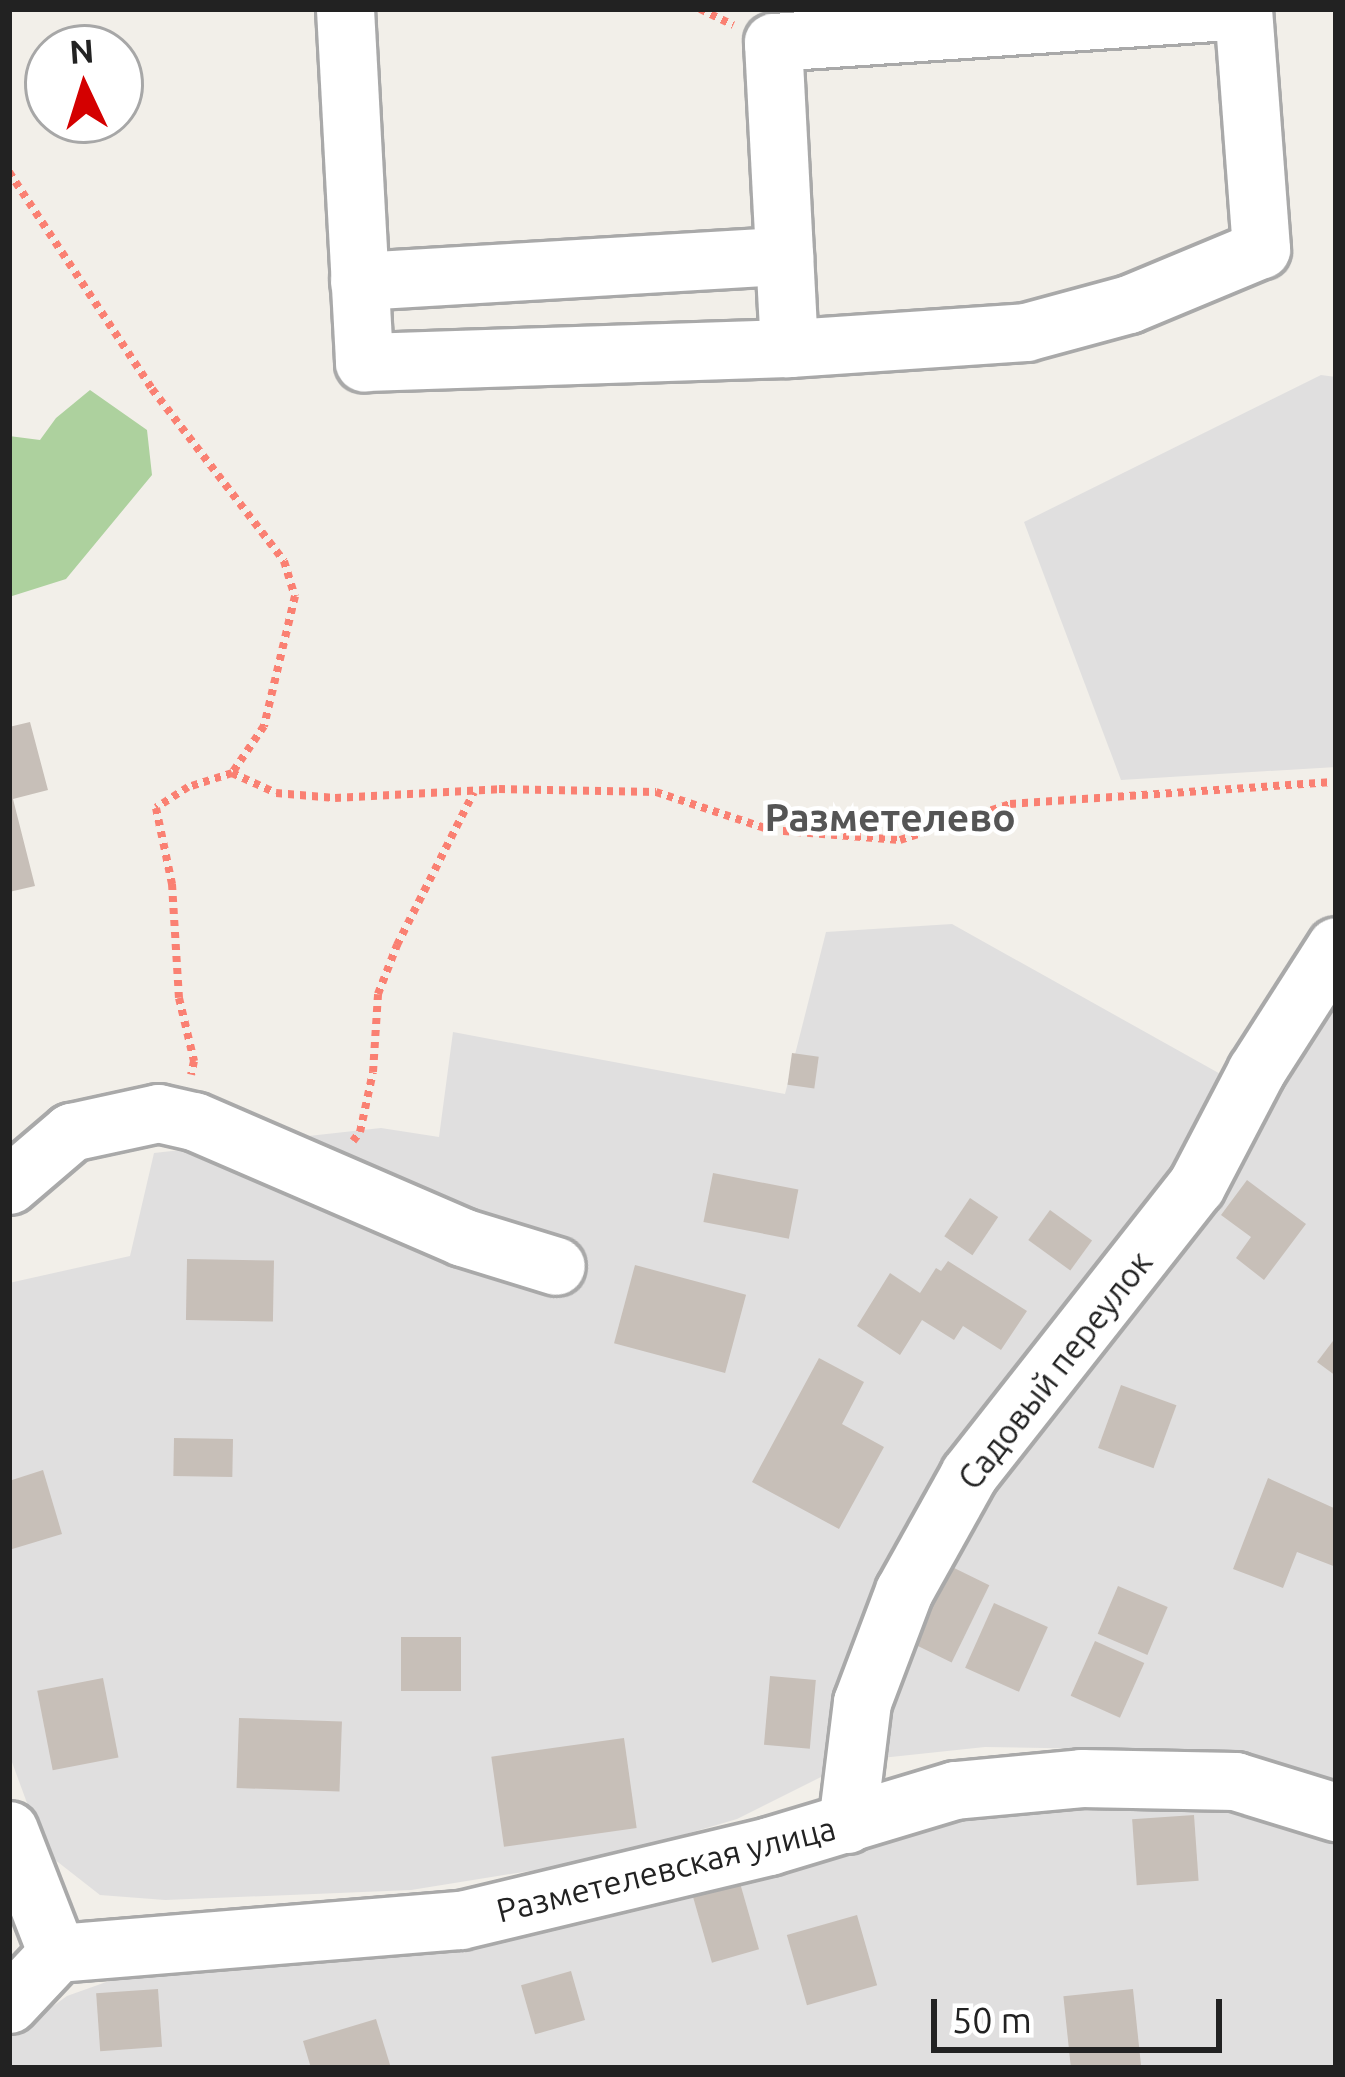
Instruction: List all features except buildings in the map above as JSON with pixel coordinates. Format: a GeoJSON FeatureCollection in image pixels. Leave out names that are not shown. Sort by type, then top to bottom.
{"type":"FeatureCollection","features":[{"type":"Feature","properties":{"kind":"street"},"geometry":{"type":"LineString","coordinates":[[345,9],[364,362],[789,347],[1025,332],[1129,304],[1261,249],[1243,9],[773,42],[789,347]]}},
{"type":"Feature","properties":{"kind":"street"},"geometry":{"type":"LineString","coordinates":[[359,281],[784,256]]}},
{"type":"Feature","properties":{"kind":"street","name":"Садовый переулок"},"geometry":{"type":"LineString","coordinates":[[847,1824],[862,1702],[904,1592],[969,1474],[1196,1186],[1256,1071],[1336,946]]}},
{"type":"Feature","properties":{"kind":"street"},"geometry":{"type":"LineString","coordinates":[[9,1185],[71,1132],[158,1113],[194,1121],[462,1237],[556,1266]]}},
{"type":"Feature","properties":{"kind":"street","name":"Разметелевская улица"},"geometry":{"type":"LineString","coordinates":[[57,1953],[461,1920],[847,1824],[955,1790],[1081,1778],[1235,1781],[1336,1813]]}},
{"type":"Feature","properties":{"kind":"street"},"geometry":{"type":"LineString","coordinates":[[9,1830],[57,1953],[9,2004]]}},
{"type":"Feature","properties":{"kind":"path"},"geometry":{"type":"LineString","coordinates":[[9,172],[152,389],[284,561],[296,596],[264,726],[232,773],[188,787],[156,808],[172,884],[179,998],[194,1061],[190,1078],[158,1113]]}},
{"type":"Feature","properties":{"kind":"path"},"geometry":{"type":"LineString","coordinates":[[232,773],[276,793],[334,798],[475,791],[656,792],[771,830],[899,840],[1010,804],[1336,782]]}},
{"type":"Feature","properties":{"kind":"path"},"geometry":{"type":"LineString","coordinates":[[316,1174],[360,1132],[373,1072],[378,994],[397,945],[475,791]]}},
{"type":"Feature","properties":{"kind":"shaded area"},"geometry":{"type":"Polygon","coordinates":[[[1321,375],[1336,377],[1336,767],[1121,780],[1024,522],[1321,375]]]}},
{"type":"Feature","properties":{"kind":"shaded area"},"geometry":{"type":"Polygon","coordinates":[[[952,924],[1258,1095],[1336,972],[1336,1782],[1220,1751],[985,1747],[853,1761],[737,1819],[598,1860],[411,1890],[165,1900],[100,1895],[45,1852],[9,1754],[9,1283],[130,1256],[154,1153],[381,1128],[439,1137],[453,1032],[785,1094],[826,932],[952,924]]]}},
{"type":"Feature","properties":{"kind":"shaded area"},"geometry":{"type":"Polygon","coordinates":[[[1145,1802],[1257,1807],[1336,1836],[1336,2068],[9,2068],[9,2038],[67,1996],[137,1971],[408,1955],[704,1892],[855,1851],[934,1817],[1145,1802]]]}},
{"type":"Feature","properties":{"kind":"green space"},"geometry":{"type":"Polygon","coordinates":[[[90,390],[147,430],[152,475],[66,579],[9,597],[9,436],[40,440],[56,418],[90,390]]]}},
{"type":"Feature","properties":{"kind":"district","name":"Разметелево"},"geometry":{"type":"Point","coordinates":[890,817]}}]}
